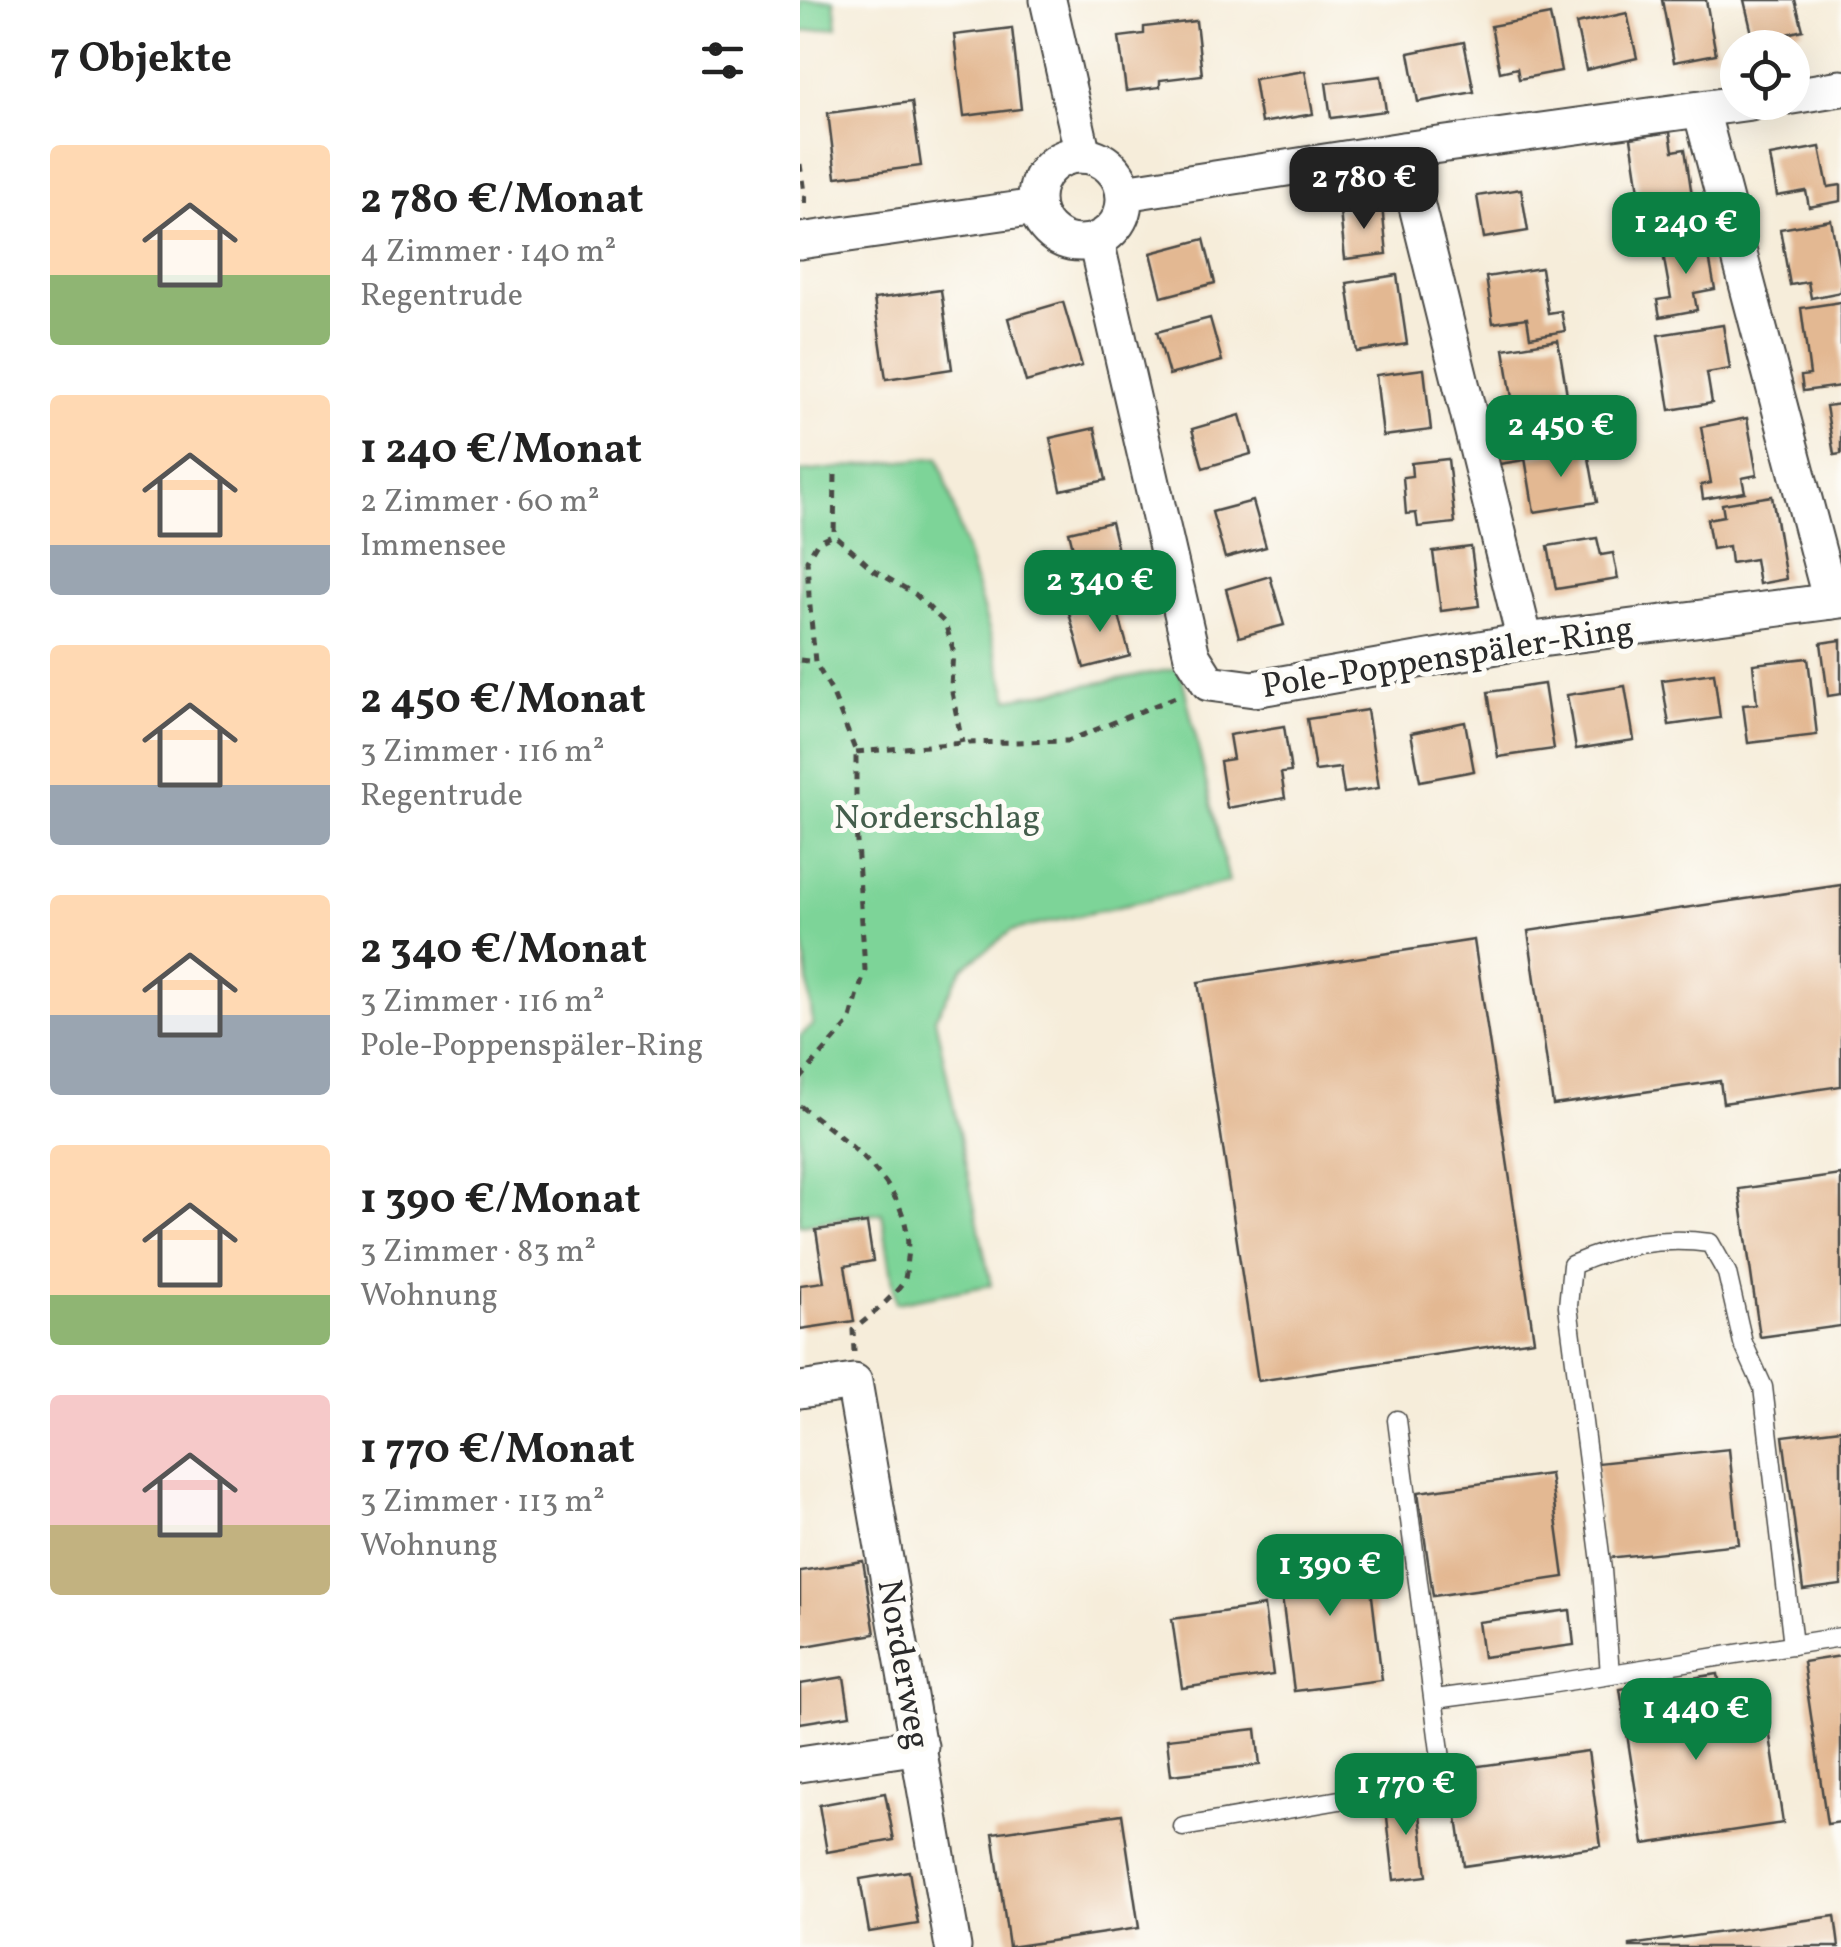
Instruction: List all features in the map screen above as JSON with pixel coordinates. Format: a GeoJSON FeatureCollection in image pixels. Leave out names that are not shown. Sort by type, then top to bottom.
{"type":"FeatureCollection","features":[{"type":"Feature","properties":{"kind":"street"},"geometry":{"type":"LineString","coordinates":[[1048,0],[1083,155]]}},
{"type":"Feature","properties":{"kind":"street"},"geometry":{"type":"LineString","coordinates":[[1810,93],[1841,88]]}},
{"type":"Feature","properties":{"kind":"street"},"geometry":{"type":"LineString","coordinates":[[1124,193],[1720,107]]}},
{"type":"Feature","properties":{"kind":"street"},"geometry":{"type":"LineString","coordinates":[[1701,110],[1836,600]]}},
{"type":"Feature","properties":{"kind":"street"},"geometry":{"type":"LineString","coordinates":[[1403,150],[1525,642]]}},
{"type":"Feature","properties":{"kind":"street"},"geometry":{"type":"LineString","coordinates":[[1083,155],[1110,167],[1124,193],[1124,208],[1118,222],[1096,241],[1070,243],[1058,238],[1040,220],[1036,207],[1040,180],[1047,169],[1070,156],[1083,155]]}},
{"type":"Feature","properties":{"kind":"street"},"geometry":{"type":"LineString","coordinates":[[806,240],[1036,207]]}},
{"type":"Feature","properties":{"kind":"street","name":"Pole-Poppenspäler-Ring"},"geometry":{"type":"LineString","coordinates":[[1096,241],[1192,656],[1209,683],[1254,689],[1525,642],[1836,600]]}},
{"type":"Feature","properties":{"kind":"street"},"geometry":{"type":"LineString","coordinates":[[800,1390],[854,1382]]}},
{"type":"Feature","properties":{"kind":"street","name":"Norderweg"},"geometry":{"type":"LineString","coordinates":[[854,1382],[954,1947]]}},
{"type":"Feature","properties":{"kind":"street"},"geometry":{"type":"LineString","coordinates":[[800,1764],[920,1746]]}},
{"type":"Feature","properties":{"kind":"lane"},"geometry":{"type":"LineString","coordinates":[[1610,1674],[1602,1570],[1568,1306],[1572,1265],[1611,1248],[1675,1238],[1710,1243],[1727,1273],[1743,1343],[1763,1386],[1792,1644]]}},
{"type":"Feature","properties":{"kind":"lane"},"geometry":{"type":"LineString","coordinates":[[1183,1827],[1444,1782],[1397,1420]]}},
{"type":"Feature","properties":{"kind":"lane"},"geometry":{"type":"LineString","coordinates":[[1435,1698],[1841,1637]]}},
{"type":"Feature","properties":{"kind":"path"},"geometry":{"type":"LineString","coordinates":[[800,164],[806,240]]}},
{"type":"Feature","properties":{"kind":"path"},"geometry":{"type":"LineString","coordinates":[[835,475],[834,535],[875,571],[914,594],[945,623],[953,649],[952,687],[962,743]]}},
{"type":"Feature","properties":{"kind":"path"},"geometry":{"type":"LineString","coordinates":[[800,1079],[850,1022],[865,970],[856,827],[856,752],[832,692],[815,662],[807,560],[817,543],[834,535]]}},
{"type":"Feature","properties":{"kind":"path"},"geometry":{"type":"LineString","coordinates":[[800,660],[815,662]]}},
{"type":"Feature","properties":{"kind":"path"},"geometry":{"type":"LineString","coordinates":[[856,752],[962,743],[1068,741],[1209,683]]}},
{"type":"Feature","properties":{"kind":"path"},"geometry":{"type":"LineString","coordinates":[[800,1106],[845,1140],[892,1189],[906,1227],[909,1244],[904,1280],[853,1330],[854,1382]]}},
{"type":"Feature","properties":{"kind":"green space"},"geometry":{"type":"Polygon","coordinates":[[[800,0],[834,0],[837,27],[800,32],[800,0]]]}},
{"type":"Feature","properties":{"kind":"green space","name":"Norderschlag"},"geometry":{"type":"Polygon","coordinates":[[[939,457],[1009,699],[1180,668],[1229,882],[1011,931],[963,968],[935,1018],[991,1285],[896,1303],[882,1213],[800,1225],[800,1036],[813,1025],[800,915],[800,472],[939,457]]]}},
{"type":"Feature","properties":{"kind":"building"},"geometry":{"type":"Polygon","coordinates":[[[1662,0],[1706,0],[1716,54],[1674,62],[1662,0]]]}},
{"type":"Feature","properties":{"kind":"building"},"geometry":{"type":"Polygon","coordinates":[[[1744,0],[1795,0],[1803,30],[1751,30],[1744,0]]]}},
{"type":"Feature","properties":{"kind":"building"},"geometry":{"type":"Polygon","coordinates":[[[1627,13],[1637,58],[1586,70],[1576,24],[1627,13]]]}},
{"type":"Feature","properties":{"kind":"building"},"geometry":{"type":"Polygon","coordinates":[[[1550,15],[1561,71],[1519,79],[1517,68],[1500,72],[1491,26],[1550,15]]]}},
{"type":"Feature","properties":{"kind":"building"},"geometry":{"type":"Polygon","coordinates":[[[1196,21],[1202,75],[1160,80],[1160,87],[1126,91],[1119,37],[1144,34],[1144,27],[1196,21]]]}},
{"type":"Feature","properties":{"kind":"building"},"geometry":{"type":"Polygon","coordinates":[[[1012,28],[1021,109],[964,116],[954,35],[1012,28]]]}},
{"type":"Feature","properties":{"kind":"building"},"geometry":{"type":"Polygon","coordinates":[[[1464,42],[1474,92],[1418,102],[1409,53],[1464,42]]]}},
{"type":"Feature","properties":{"kind":"building"},"geometry":{"type":"Polygon","coordinates":[[[1305,71],[1313,114],[1261,123],[1254,79],[1305,71]]]}},
{"type":"Feature","properties":{"kind":"building"},"geometry":{"type":"Polygon","coordinates":[[[1381,76],[1386,111],[1331,118],[1326,83],[1381,76]]]}},
{"type":"Feature","properties":{"kind":"building"},"geometry":{"type":"Polygon","coordinates":[[[912,102],[921,166],[836,177],[828,113],[912,102]]]}},
{"type":"Feature","properties":{"kind":"building"},"geometry":{"type":"Polygon","coordinates":[[[1670,132],[1673,151],[1685,149],[1694,209],[1643,217],[1631,138],[1670,132]]]}},
{"type":"Feature","properties":{"kind":"building"},"geometry":{"type":"Polygon","coordinates":[[[1820,147],[1828,187],[1841,185],[1841,201],[1809,207],[1806,191],[1777,196],[1770,156],[1820,147]]]}},
{"type":"Feature","properties":{"kind":"building"},"geometry":{"type":"Polygon","coordinates":[[[1521,189],[1528,231],[1484,238],[1477,196],[1521,189]]]}},
{"type":"Feature","properties":{"kind":"building"},"geometry":{"type":"Polygon","coordinates":[[[1382,206],[1387,254],[1345,259],[1340,211],[1382,206]]]}},
{"type":"Feature","properties":{"kind":"building"},"geometry":{"type":"Polygon","coordinates":[[[1831,220],[1841,292],[1811,298],[1808,282],[1790,285],[1780,229],[1831,220]]]}},
{"type":"Feature","properties":{"kind":"building"},"geometry":{"type":"Polygon","coordinates":[[[1204,239],[1215,283],[1162,297],[1151,253],[1204,239]]]}},
{"type":"Feature","properties":{"kind":"building"},"geometry":{"type":"Polygon","coordinates":[[[1706,240],[1715,289],[1694,293],[1697,310],[1660,317],[1657,300],[1671,298],[1662,248],[1706,240]]]}},
{"type":"Feature","properties":{"kind":"building"},"geometry":{"type":"Polygon","coordinates":[[[1541,268],[1548,313],[1561,311],[1565,331],[1530,337],[1527,318],[1493,323],[1486,277],[1541,268]]]}},
{"type":"Feature","properties":{"kind":"building"},"geometry":{"type":"Polygon","coordinates":[[[1397,275],[1407,344],[1357,352],[1347,283],[1397,275]]]}},
{"type":"Feature","properties":{"kind":"building"},"geometry":{"type":"Polygon","coordinates":[[[941,290],[952,369],[886,379],[874,299],[941,290]]]}},
{"type":"Feature","properties":{"kind":"building"},"geometry":{"type":"Polygon","coordinates":[[[1063,302],[1082,366],[1026,382],[1008,318],[1063,302]]]}},
{"type":"Feature","properties":{"kind":"building"},"geometry":{"type":"Polygon","coordinates":[[[1841,302],[1841,386],[1803,391],[1801,376],[1810,375],[1801,308],[1841,302]]]}},
{"type":"Feature","properties":{"kind":"building"},"geometry":{"type":"Polygon","coordinates":[[[1210,318],[1222,361],[1169,375],[1157,332],[1210,318]]]}},
{"type":"Feature","properties":{"kind":"building"},"geometry":{"type":"Polygon","coordinates":[[[1723,325],[1730,369],[1707,373],[1712,403],[1670,410],[1658,335],[1723,325]]]}},
{"type":"Feature","properties":{"kind":"building"},"geometry":{"type":"Polygon","coordinates":[[[1558,340],[1570,413],[1516,422],[1504,349],[1558,340]]]}},
{"type":"Feature","properties":{"kind":"building"},"geometry":{"type":"Polygon","coordinates":[[[1424,369],[1431,430],[1383,436],[1376,375],[1424,369]]]}},
{"type":"Feature","properties":{"kind":"building"},"geometry":{"type":"Polygon","coordinates":[[[1841,404],[1841,454],[1834,455],[1826,406],[1841,404]]]}},
{"type":"Feature","properties":{"kind":"building"},"geometry":{"type":"Polygon","coordinates":[[[1240,415],[1251,454],[1203,468],[1192,429],[1240,415]]]}},
{"type":"Feature","properties":{"kind":"building"},"geometry":{"type":"Polygon","coordinates":[[[1747,418],[1757,475],[1742,478],[1745,492],[1703,499],[1701,485],[1711,483],[1701,427],[1747,418]]]}},
{"type":"Feature","properties":{"kind":"building"},"geometry":{"type":"Polygon","coordinates":[[[1095,428],[1106,480],[1061,490],[1050,438],[1095,428]]]}},
{"type":"Feature","properties":{"kind":"building"},"geometry":{"type":"Polygon","coordinates":[[[1521,433],[1525,460],[1499,464],[1494,438],[1521,433]]]}},
{"type":"Feature","properties":{"kind":"building"},"geometry":{"type":"Polygon","coordinates":[[[1587,447],[1597,502],[1534,512],[1525,458],[1587,447]]]}},
{"type":"Feature","properties":{"kind":"building"},"geometry":{"type":"Polygon","coordinates":[[[1448,459],[1455,523],[1418,527],[1416,513],[1406,514],[1403,477],[1412,476],[1411,463],[1448,459]]]}},
{"type":"Feature","properties":{"kind":"building"},"geometry":{"type":"Polygon","coordinates":[[[1772,496],[1786,579],[1759,584],[1755,559],[1731,563],[1729,546],[1712,549],[1707,519],[1724,516],[1722,504],[1772,496]]]}},
{"type":"Feature","properties":{"kind":"building"},"geometry":{"type":"Polygon","coordinates":[[[1253,501],[1266,547],[1225,558],[1212,512],[1253,501]]]}},
{"type":"Feature","properties":{"kind":"building"},"geometry":{"type":"Polygon","coordinates":[[[1111,522],[1122,567],[1080,577],[1069,532],[1111,522]]]}},
{"type":"Feature","properties":{"kind":"building"},"geometry":{"type":"Polygon","coordinates":[[[1597,538],[1601,555],[1613,553],[1618,579],[1556,589],[1548,546],[1597,538]]]}},
{"type":"Feature","properties":{"kind":"building"},"geometry":{"type":"Polygon","coordinates":[[[1471,547],[1479,606],[1441,611],[1433,552],[1471,547]]]}},
{"type":"Feature","properties":{"kind":"building"},"geometry":{"type":"Polygon","coordinates":[[[1270,576],[1284,625],[1239,637],[1226,589],[1270,576]]]}},
{"type":"Feature","properties":{"kind":"building"},"geometry":{"type":"Polygon","coordinates":[[[1115,601],[1130,656],[1084,668],[1069,613],[1115,601]]]}},
{"type":"Feature","properties":{"kind":"building"},"geometry":{"type":"Polygon","coordinates":[[[1841,640],[1841,694],[1828,696],[1821,643],[1841,640]]]}},
{"type":"Feature","properties":{"kind":"building"},"geometry":{"type":"Polygon","coordinates":[[[1808,658],[1817,735],[1748,743],[1743,705],[1757,704],[1753,664],[1808,658]]]}},
{"type":"Feature","properties":{"kind":"building"},"geometry":{"type":"Polygon","coordinates":[[[1714,673],[1720,718],[1669,725],[1662,680],[1714,673]]]}},
{"type":"Feature","properties":{"kind":"building"},"geometry":{"type":"Polygon","coordinates":[[[1544,684],[1554,749],[1498,757],[1488,692],[1544,684]]]}},
{"type":"Feature","properties":{"kind":"building"},"geometry":{"type":"Polygon","coordinates":[[[1625,686],[1634,740],[1576,749],[1567,695],[1625,686]]]}},
{"type":"Feature","properties":{"kind":"building"},"geometry":{"type":"Polygon","coordinates":[[[1367,710],[1379,788],[1344,793],[1340,768],[1315,771],[1307,719],[1367,710]]]}},
{"type":"Feature","properties":{"kind":"building"},"geometry":{"type":"Polygon","coordinates":[[[1465,722],[1474,771],[1420,781],[1411,733],[1465,722]]]}},
{"type":"Feature","properties":{"kind":"building"},"geometry":{"type":"Polygon","coordinates":[[[1284,726],[1291,772],[1281,773],[1285,798],[1227,808],[1220,761],[1233,759],[1229,735],[1284,726]]]}},
{"type":"Feature","properties":{"kind":"building"},"geometry":{"type":"Polygon","coordinates":[[[1841,885],[1841,1086],[1723,1103],[1720,1081],[1553,1105],[1528,931],[1841,885]]]}},
{"type":"Feature","properties":{"kind":"building"},"geometry":{"type":"Polygon","coordinates":[[[1474,940],[1534,1340],[1258,1381],[1198,982],[1474,940]]]}},
{"type":"Feature","properties":{"kind":"building"},"geometry":{"type":"Polygon","coordinates":[[[1841,1175],[1841,1326],[1760,1337],[1739,1189],[1841,1175]]]}},
{"type":"Feature","properties":{"kind":"building"},"geometry":{"type":"Polygon","coordinates":[[[867,1223],[873,1261],[845,1266],[854,1321],[800,1329],[800,1285],[824,1282],[816,1230],[867,1223]]]}},
{"type":"Feature","properties":{"kind":"building"},"geometry":{"type":"Polygon","coordinates":[[[1841,1429],[1841,1585],[1803,1590],[1783,1436],[1841,1429]]]}},
{"type":"Feature","properties":{"kind":"building"},"geometry":{"type":"Polygon","coordinates":[[[1729,1449],[1739,1544],[1608,1558],[1597,1463],[1729,1449]]]}},
{"type":"Feature","properties":{"kind":"building"},"geometry":{"type":"Polygon","coordinates":[[[1550,1474],[1564,1577],[1433,1596],[1418,1492],[1550,1474]]]}},
{"type":"Feature","properties":{"kind":"building"},"geometry":{"type":"Polygon","coordinates":[[[1366,1546],[1382,1680],[1294,1691],[1277,1558],[1366,1546]]]}},
{"type":"Feature","properties":{"kind":"building"},"geometry":{"type":"Polygon","coordinates":[[[863,1561],[875,1634],[800,1647],[800,1571],[863,1561]]]}},
{"type":"Feature","properties":{"kind":"building"},"geometry":{"type":"Polygon","coordinates":[[[1264,1606],[1273,1675],[1182,1688],[1172,1619],[1264,1606]]]}},
{"type":"Feature","properties":{"kind":"building"},"geometry":{"type":"Polygon","coordinates":[[[1570,1610],[1574,1645],[1483,1657],[1478,1622],[1570,1610]]]}},
{"type":"Feature","properties":{"kind":"building"},"geometry":{"type":"Polygon","coordinates":[[[1841,1656],[1841,1822],[1827,1824],[1803,1662],[1841,1656]]]}},
{"type":"Feature","properties":{"kind":"building"},"geometry":{"type":"Polygon","coordinates":[[[1718,1674],[1727,1735],[1769,1729],[1783,1823],[1644,1844],[1620,1689],[1718,1674]]]}},
{"type":"Feature","properties":{"kind":"building"},"geometry":{"type":"Polygon","coordinates":[[[844,1677],[850,1715],[800,1723],[800,1684],[844,1677]]]}},
{"type":"Feature","properties":{"kind":"building"},"geometry":{"type":"Polygon","coordinates":[[[1256,1729],[1260,1765],[1171,1775],[1167,1739],[1256,1729]]]}},
{"type":"Feature","properties":{"kind":"building"},"geometry":{"type":"Polygon","coordinates":[[[1588,1751],[1601,1846],[1464,1866],[1450,1770],[1588,1751]]]}},
{"type":"Feature","properties":{"kind":"building"},"geometry":{"type":"Polygon","coordinates":[[[885,1793],[894,1840],[827,1852],[819,1805],[885,1793]]]}},
{"type":"Feature","properties":{"kind":"building"},"geometry":{"type":"Polygon","coordinates":[[[1418,1796],[1427,1876],[1394,1880],[1385,1799],[1418,1796]]]}},
{"type":"Feature","properties":{"kind":"building"},"geometry":{"type":"Polygon","coordinates":[[[1122,1814],[1139,1928],[1009,1947],[993,1833],[1122,1814]]]}},
{"type":"Feature","properties":{"kind":"building"},"geometry":{"type":"Polygon","coordinates":[[[909,1871],[918,1924],[869,1932],[860,1879],[909,1871]]]}},
{"type":"Feature","properties":{"kind":"building"},"geometry":{"type":"Polygon","coordinates":[[[1835,1916],[1839,1947],[1630,1947],[1630,1945],[1835,1916]]]}}]}
